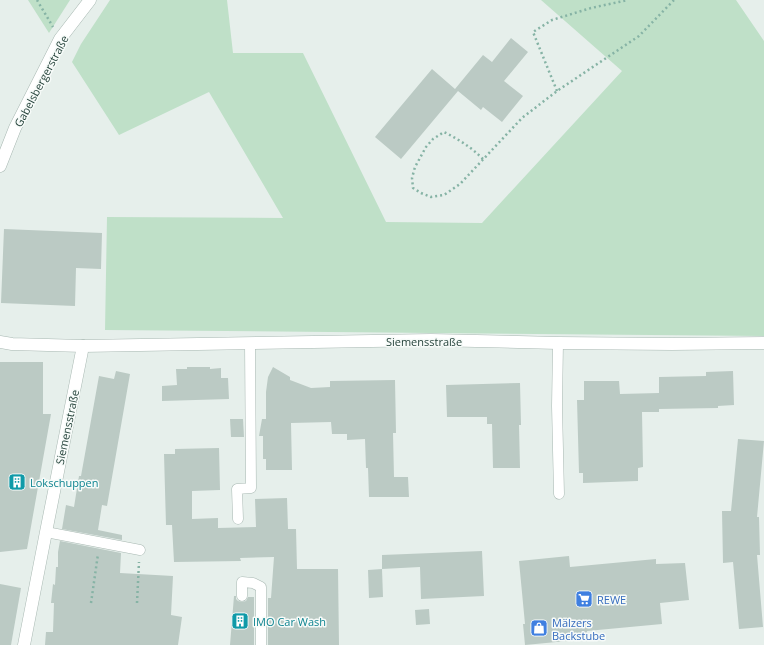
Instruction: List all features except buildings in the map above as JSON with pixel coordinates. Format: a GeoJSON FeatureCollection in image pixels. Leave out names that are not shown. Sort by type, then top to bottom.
{"type":"FeatureCollection","features":[{"type":"Feature","properties":{"kind":"street","name":"Gabelsbergerstraße"},"geometry":{"type":"LineString","coordinates":[[0,166],[15,128],[60,39],[90,0]]}},
{"type":"Feature","properties":{"kind":"street","name":"Siemensstraße"},"geometry":{"type":"LineString","coordinates":[[0,342],[12,344],[83,346],[431,340],[558,343],[764,343]]}},
{"type":"Feature","properties":{"kind":"street","name":"Siemensstraße"},"geometry":{"type":"LineString","coordinates":[[24,645],[83,346]]}},
{"type":"Feature","properties":{"kind":"lane"},"geometry":{"type":"LineString","coordinates":[[238,518],[237,489],[251,488],[250,343]]}},
{"type":"Feature","properties":{"kind":"lane"},"geometry":{"type":"LineString","coordinates":[[558,343],[557,406],[559,494]]}},
{"type":"Feature","properties":{"kind":"lane"},"geometry":{"type":"LineString","coordinates":[[46,532],[140,550]]}},
{"type":"Feature","properties":{"kind":"lane"},"geometry":{"type":"LineString","coordinates":[[242,596],[242,582],[253,583],[261,587],[261,645]]}},
{"type":"Feature","properties":{"kind":"path"},"geometry":{"type":"LineString","coordinates":[[37,0],[60,39]]}},
{"type":"Feature","properties":{"kind":"path"},"geometry":{"type":"LineString","coordinates":[[557,91],[533,32],[552,20],[591,8],[628,0]]}},
{"type":"Feature","properties":{"kind":"path"},"geometry":{"type":"LineString","coordinates":[[483,159],[466,144],[444,132],[433,139],[426,147],[415,167],[412,178],[413,188],[420,193],[431,197],[444,195],[460,184],[522,118],[557,91],[639,36],[674,0]]}},
{"type":"Feature","properties":{"kind":"path"},"geometry":{"type":"LineString","coordinates":[[91,602],[99,542]]}},
{"type":"Feature","properties":{"kind":"path"},"geometry":{"type":"LineString","coordinates":[[137,603],[140,550]]}},
{"type":"Feature","properties":{"kind":"green space"},"geometry":{"type":"Polygon","coordinates":[[[28,0],[70,0],[49,33],[28,0]]]}},
{"type":"Feature","properties":{"kind":"green space"},"geometry":{"type":"Polygon","coordinates":[[[110,0],[227,0],[233,53],[303,53],[386,222],[482,223],[622,71],[541,0],[736,0],[764,41],[764,336],[105,330],[107,217],[283,218],[209,92],[119,135],[72,62],[81,44],[110,0]]]}},
{"type":"Feature","properties":{"kind":"place","name":"Lokschuppen"},"geometry":{"type":"Point","coordinates":[17,482]}},
{"type":"Feature","properties":{"kind":"place","name":"REWE"},"geometry":{"type":"Point","coordinates":[584,599]}},
{"type":"Feature","properties":{"kind":"place","name":"IMO Car Wash"},"geometry":{"type":"Point","coordinates":[240,621]}},
{"type":"Feature","properties":{"kind":"place","name":"Mälzers Backstube"},"geometry":{"type":"Point","coordinates":[539,628]}}]}
